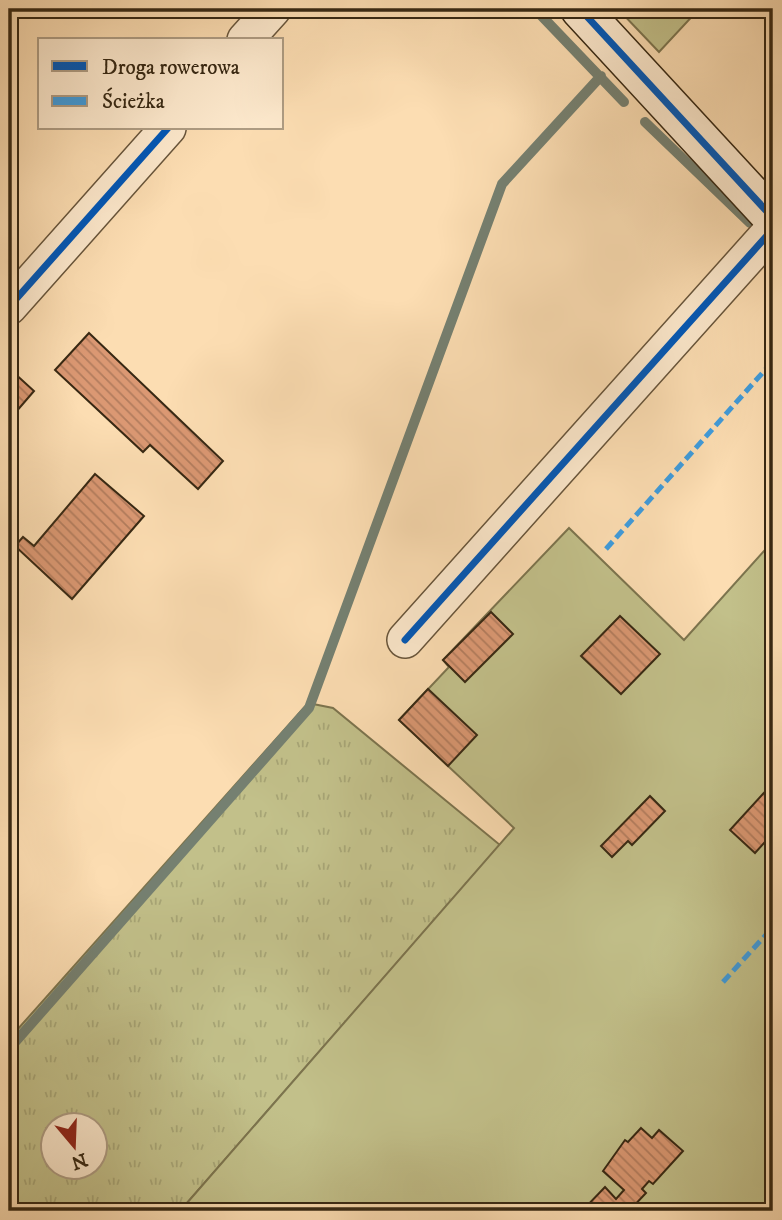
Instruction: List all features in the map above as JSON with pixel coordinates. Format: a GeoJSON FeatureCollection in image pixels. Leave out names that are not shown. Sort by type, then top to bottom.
{"type":"FeatureCollection","features":[{"type":"Feature","properties":{"kind":"street"},"geometry":{"type":"LineString","coordinates":[[247,38],[273,9]]}},
{"type":"Feature","properties":{"kind":"street"},"geometry":{"type":"LineString","coordinates":[[580,9],[773,218]]}},
{"type":"Feature","properties":{"kind":"street"},"geometry":{"type":"LineString","coordinates":[[9,307],[166,130]]}},
{"type":"Feature","properties":{"kind":"street"},"geometry":{"type":"LineString","coordinates":[[405,640],[773,229]]}},
{"type":"Feature","properties":{"kind":"green space"},"geometry":{"type":"Polygon","coordinates":[[[618,9],[699,9],[659,52],[618,9]]]}},
{"type":"Feature","properties":{"kind":"green space"},"geometry":{"type":"Polygon","coordinates":[[[569,528],[684,640],[773,541],[773,1211],[180,1211],[514,828],[399,720],[449,667],[443,660],[569,528]]]}},
{"type":"Feature","properties":{"kind":"green space"},"geometry":{"type":"Polygon","coordinates":[[[308,703],[333,708],[500,845],[180,1211],[9,1211],[9,1039],[308,703]]]}},
{"type":"Feature","properties":{"kind":"building"},"geometry":{"type":"Polygon","coordinates":[[[89,333],[223,461],[198,489],[150,445],[143,452],[55,370],[89,333]]]}},
{"type":"Feature","properties":{"kind":"building"},"geometry":{"type":"Polygon","coordinates":[[[12,371],[34,391],[9,420],[9,374],[12,371]]]}},
{"type":"Feature","properties":{"kind":"building"},"geometry":{"type":"Polygon","coordinates":[[[95,474],[144,516],[72,599],[15,546],[23,537],[34,546],[95,474]]]}},
{"type":"Feature","properties":{"kind":"building"},"geometry":{"type":"Polygon","coordinates":[[[491,612],[513,634],[465,682],[443,660],[491,612]]]}},
{"type":"Feature","properties":{"kind":"building"},"geometry":{"type":"Polygon","coordinates":[[[620,616],[660,654],[621,694],[581,656],[620,616]]]}},
{"type":"Feature","properties":{"kind":"building"},"geometry":{"type":"Polygon","coordinates":[[[428,689],[477,735],[448,766],[399,720],[428,689]]]}},
{"type":"Feature","properties":{"kind":"building"},"geometry":{"type":"Polygon","coordinates":[[[773,783],[773,833],[755,853],[730,830],[773,783]]]}},
{"type":"Feature","properties":{"kind":"building"},"geometry":{"type":"Polygon","coordinates":[[[650,796],[665,811],[632,845],[628,841],[612,857],[601,846],[650,796]]]}},
{"type":"Feature","properties":{"kind":"building"},"geometry":{"type":"Polygon","coordinates":[[[641,1128],[652,1138],[659,1130],[683,1151],[653,1184],[649,1181],[642,1189],[646,1193],[629,1211],[582,1211],[605,1187],[616,1199],[624,1190],[603,1171],[625,1140],[628,1142],[641,1128]]]}},
{"type":"Feature","properties":{"kind":"waterway"},"geometry":{"type":"LineString","coordinates":[[535,9],[624,102]]}},
{"type":"Feature","properties":{"kind":"waterway"},"geometry":{"type":"LineString","coordinates":[[9,1049],[309,708],[502,184],[601,76]]}},
{"type":"Feature","properties":{"kind":"waterway"},"geometry":{"type":"LineString","coordinates":[[645,122],[750,223]]}},
{"type":"Feature","properties":{"kind":"marked path"},"geometry":{"type":"LineString","coordinates":[[606,549],[773,361]]}},
{"type":"Feature","properties":{"kind":"marked path"},"geometry":{"type":"LineString","coordinates":[[723,982],[773,927]]}},
{"type":"Feature","properties":{"kind":"cycle path"},"geometry":{"type":"LineString","coordinates":[[580,9],[773,218]]}},
{"type":"Feature","properties":{"kind":"cycle path"},"geometry":{"type":"LineString","coordinates":[[9,307],[166,130]]}},
{"type":"Feature","properties":{"kind":"cycle path"},"geometry":{"type":"LineString","coordinates":[[405,640],[773,229]]}}]}
